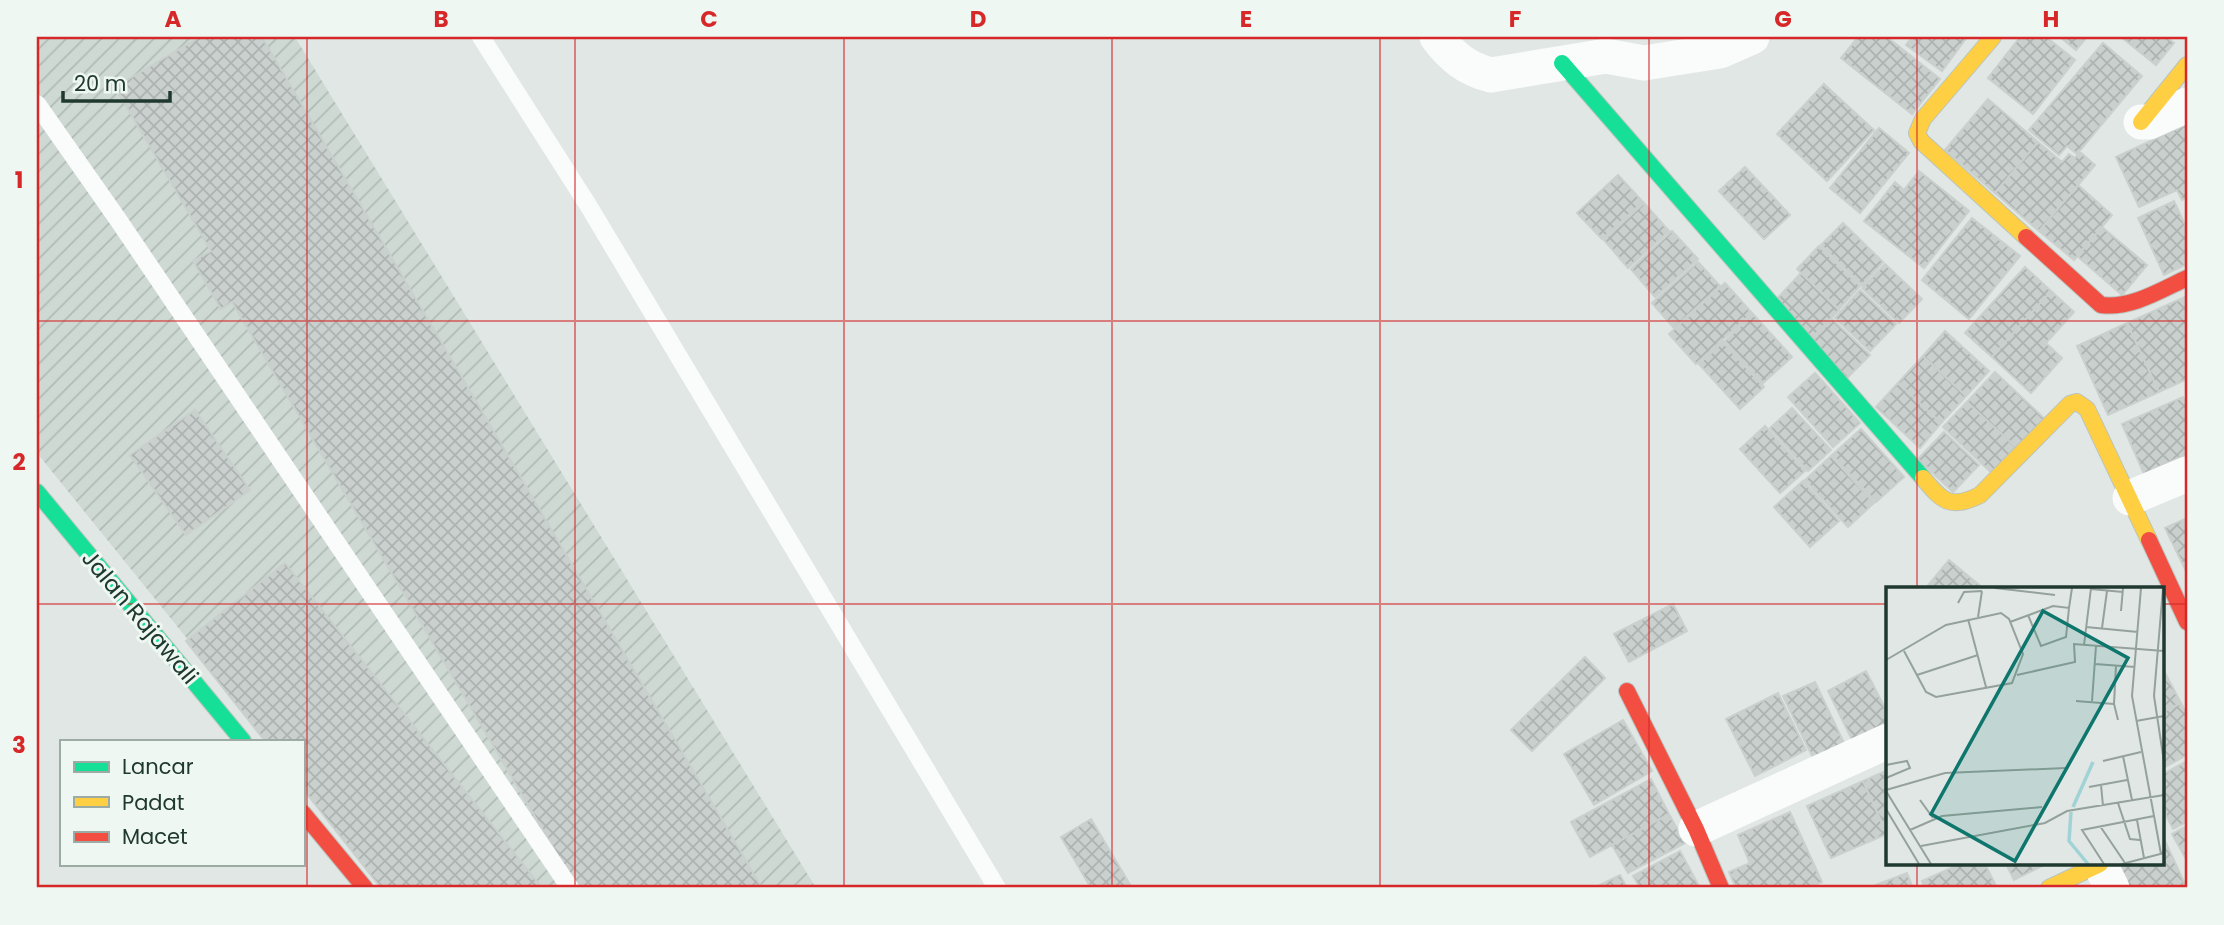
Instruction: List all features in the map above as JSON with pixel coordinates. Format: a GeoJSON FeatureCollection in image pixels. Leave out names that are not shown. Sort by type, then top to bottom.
{"type":"FeatureCollection","features":[{"type":"Feature","properties":{"kind":"street"},"geometry":{"type":"LineString","coordinates":[[1437,37],[1450,54],[1473,71],[1491,75],[1606,56],[1644,63],[1720,51],[1752,37]]}},
{"type":"Feature","properties":{"kind":"street"},"geometry":{"type":"LineString","coordinates":[[1993,37],[1923,119],[1917,134],[1922,141],[2101,305],[2108,308],[2128,303],[2187,278]]}},
{"type":"Feature","properties":{"kind":"street"},"geometry":{"type":"LineString","coordinates":[[1562,63],[1945,501],[1965,504],[1980,495],[2070,404],[2077,402],[2087,409],[2130,498],[2175,608]]}},
{"type":"Feature","properties":{"kind":"street"},"geometry":{"type":"LineString","coordinates":[[2141,122],[2187,65]]}},
{"type":"Feature","properties":{"kind":"street"},"geometry":{"type":"LineString","coordinates":[[2141,122],[2149,122],[2187,105]]}},
{"type":"Feature","properties":{"kind":"street"},"geometry":{"type":"LineString","coordinates":[[2130,498],[2187,474]]}},
{"type":"Feature","properties":{"kind":"street","name":"Jalan Rajawali"},"geometry":{"type":"LineString","coordinates":[[37,492],[242,740]]}},
{"type":"Feature","properties":{"kind":"street"},"geometry":{"type":"LineString","coordinates":[[1626,691],[1696,829],[1721,888]]}},
{"type":"Feature","properties":{"kind":"street"},"geometry":{"type":"LineString","coordinates":[[1696,829],[1886,742]]}},
{"type":"Feature","properties":{"kind":"street"},"geometry":{"type":"LineString","coordinates":[[304,814],[365,888]]}},
{"type":"Feature","properties":{"kind":"street"},"geometry":{"type":"LineString","coordinates":[[2049,888],[2096,866]]}},
{"type":"Feature","properties":{"kind":"street"},"geometry":{"type":"LineString","coordinates":[[2101,866],[2112,888]]}},
{"type":"Feature","properties":{"kind":"lane"},"geometry":{"type":"LineString","coordinates":[[481,37],[588,205],[998,888]]}},
{"type":"Feature","properties":{"kind":"lane"},"geometry":{"type":"LineString","coordinates":[[37,104],[127,232],[570,888]]}},
{"type":"Feature","properties":{"kind":"shaded area"},"geometry":{"type":"Polygon","coordinates":[[[37,37],[295,37],[816,888],[388,888],[304,783],[304,740],[269,740],[37,453],[37,37]]]}},
{"type":"Feature","properties":{"kind":"building"},"geometry":{"type":"Polygon","coordinates":[[[200,37],[262,37],[762,888],[577,888],[232,302],[221,309],[193,261],[211,251],[115,87],[200,37]]]}},
{"type":"Feature","properties":{"kind":"building"},"geometry":{"type":"Polygon","coordinates":[[[1858,37],[1887,37],[1940,79],[1912,114],[1841,58],[1858,37]]]}},
{"type":"Feature","properties":{"kind":"building"},"geometry":{"type":"Polygon","coordinates":[[[1912,37],[1967,37],[1942,71],[1906,45],[1912,37]]]}},
{"type":"Feature","properties":{"kind":"building"},"geometry":{"type":"Polygon","coordinates":[[[2020,37],[2046,37],[2075,60],[2033,114],[1988,78],[2020,37]]]}},
{"type":"Feature","properties":{"kind":"building"},"geometry":{"type":"Polygon","coordinates":[[[2060,37],[2087,37],[2076,50],[2060,37]]]}},
{"type":"Feature","properties":{"kind":"building"},"geometry":{"type":"Polygon","coordinates":[[[2121,37],[2166,37],[2174,43],[2156,65],[2121,37]]]}},
{"type":"Feature","properties":{"kind":"building"},"geometry":{"type":"Polygon","coordinates":[[[2103,43],[2142,76],[2077,154],[2067,146],[2059,155],[2029,130],[2103,43]]]}},
{"type":"Feature","properties":{"kind":"building"},"geometry":{"type":"Polygon","coordinates":[[[1824,84],[1874,130],[1827,181],[1777,134],[1824,84]]]}},
{"type":"Feature","properties":{"kind":"building"},"geometry":{"type":"Polygon","coordinates":[[[1988,99],[2038,142],[1995,193],[1945,150],[1988,99]]]}},
{"type":"Feature","properties":{"kind":"building"},"geometry":{"type":"Polygon","coordinates":[[[2187,124],[2187,197],[2182,200],[2177,190],[2139,207],[2116,157],[2187,124]]]}},
{"type":"Feature","properties":{"kind":"building"},"geometry":{"type":"Polygon","coordinates":[[[1879,128],[1909,153],[1860,213],[1830,188],[1879,128]]]}},
{"type":"Feature","properties":{"kind":"building"},"geometry":{"type":"Polygon","coordinates":[[[2038,142],[2062,162],[2069,154],[2075,158],[2080,152],[2095,165],[2039,231],[1995,193],[2038,142]]]}},
{"type":"Feature","properties":{"kind":"building"},"geometry":{"type":"Polygon","coordinates":[[[1745,167],[1790,215],[1764,239],[1719,191],[1745,167]]]}},
{"type":"Feature","properties":{"kind":"building"},"geometry":{"type":"Polygon","coordinates":[[[1919,171],[1969,211],[1924,268],[1864,221],[1895,182],[1904,190],[1919,171]]]}},
{"type":"Feature","properties":{"kind":"building"},"geometry":{"type":"Polygon","coordinates":[[[1618,175],[1643,202],[1602,239],[1577,213],[1618,175]]]}},
{"type":"Feature","properties":{"kind":"building"},"geometry":{"type":"Polygon","coordinates":[[[2078,185],[2112,215],[2074,260],[2039,231],[2078,185]]]}},
{"type":"Feature","properties":{"kind":"building"},"geometry":{"type":"Polygon","coordinates":[[[2174,201],[2187,229],[2187,264],[2164,275],[2138,218],[2174,201]]]}},
{"type":"Feature","properties":{"kind":"building"},"geometry":{"type":"Polygon","coordinates":[[[1644,203],[1669,231],[1628,268],[1604,240],[1644,203]]]}},
{"type":"Feature","properties":{"kind":"building"},"geometry":{"type":"Polygon","coordinates":[[[1972,218],[2020,256],[1969,319],[1922,280],[1972,218]]]}},
{"type":"Feature","properties":{"kind":"building"},"geometry":{"type":"Polygon","coordinates":[[[1843,223],[1883,262],[1862,285],[1821,245],[1843,223]]]}},
{"type":"Feature","properties":{"kind":"building"},"geometry":{"type":"Polygon","coordinates":[[[2102,227],[2147,265],[2122,295],[2077,256],[2102,227]]]}},
{"type":"Feature","properties":{"kind":"building"},"geometry":{"type":"Polygon","coordinates":[[[1672,231],[1698,259],[1655,297],[1631,269],[1672,231]]]}},
{"type":"Feature","properties":{"kind":"building"},"geometry":{"type":"Polygon","coordinates":[[[1819,246],[1860,286],[1839,309],[1797,269],[1819,246]]]}},
{"type":"Feature","properties":{"kind":"building"},"geometry":{"type":"Polygon","coordinates":[[[1698,262],[1720,286],[1674,328],[1652,303],[1698,262]]]}},
{"type":"Feature","properties":{"kind":"building"},"geometry":{"type":"Polygon","coordinates":[[[1885,264],[1922,299],[1899,323],[1862,288],[1885,264]]]}},
{"type":"Feature","properties":{"kind":"building"},"geometry":{"type":"Polygon","coordinates":[[[2025,267],[2051,291],[1992,357],[1965,333],[2025,267]]]}},
{"type":"Feature","properties":{"kind":"building"},"geometry":{"type":"Polygon","coordinates":[[[1801,273],[1839,310],[1812,338],[1774,302],[1801,273]]]}},
{"type":"Feature","properties":{"kind":"building"},"geometry":{"type":"Polygon","coordinates":[[[1725,283],[1752,313],[1696,364],[1669,334],[1725,283]]]}},
{"type":"Feature","properties":{"kind":"building"},"geometry":{"type":"Polygon","coordinates":[[[1860,290],[1896,324],[1870,351],[1835,318],[1860,290]]]}},
{"type":"Feature","properties":{"kind":"building"},"geometry":{"type":"Polygon","coordinates":[[[2051,291],[2074,312],[2046,343],[2062,358],[2031,393],[1992,357],[2051,291]]]}},
{"type":"Feature","properties":{"kind":"building"},"geometry":{"type":"Polygon","coordinates":[[[2187,296],[2187,379],[2159,392],[2127,323],[2187,296]]]}},
{"type":"Feature","properties":{"kind":"building"},"geometry":{"type":"Polygon","coordinates":[[[1753,314],[1792,357],[1763,383],[1725,341],[1753,314]]]}},
{"type":"Feature","properties":{"kind":"building"},"geometry":{"type":"Polygon","coordinates":[[[1832,319],[1870,355],[1846,379],[1809,344],[1832,319]]]}},
{"type":"Feature","properties":{"kind":"building"},"geometry":{"type":"Polygon","coordinates":[[[2127,323],[2159,392],[2108,415],[2077,346],[2127,323]]]}},
{"type":"Feature","properties":{"kind":"building"},"geometry":{"type":"Polygon","coordinates":[[[1945,331],[1989,371],[1966,396],[1923,356],[1945,331]]]}},
{"type":"Feature","properties":{"kind":"building"},"geometry":{"type":"Polygon","coordinates":[[[1723,342],[1764,387],[1740,409],[1699,364],[1723,342]]]}},
{"type":"Feature","properties":{"kind":"building"},"geometry":{"type":"Polygon","coordinates":[[[1923,356],[1966,396],[1941,423],[1898,383],[1923,356]]]}},
{"type":"Feature","properties":{"kind":"building"},"geometry":{"type":"Polygon","coordinates":[[[1995,372],[2047,421],[2019,450],[1967,402],[1995,372]]]}},
{"type":"Feature","properties":{"kind":"building"},"geometry":{"type":"Polygon","coordinates":[[[1815,373],[1860,423],[1833,447],[1788,397],[1815,373]]]}},
{"type":"Feature","properties":{"kind":"building"},"geometry":{"type":"Polygon","coordinates":[[[1898,383],[1941,423],[1920,448],[1876,407],[1898,383]]]}},
{"type":"Feature","properties":{"kind":"building"},"geometry":{"type":"Polygon","coordinates":[[[2183,397],[2187,407],[2187,454],[2144,474],[2122,424],[2183,397]]]}},
{"type":"Feature","properties":{"kind":"building"},"geometry":{"type":"Polygon","coordinates":[[[1967,402],[2019,450],[1995,476],[1943,427],[1967,402]]]}},
{"type":"Feature","properties":{"kind":"building"},"geometry":{"type":"Polygon","coordinates":[[[1792,408],[1831,450],[1808,471],[1770,428],[1792,408]]]}},
{"type":"Feature","properties":{"kind":"building"},"geometry":{"type":"Polygon","coordinates":[[[195,410],[250,490],[186,535],[130,455],[195,410]]]}},
{"type":"Feature","properties":{"kind":"building"},"geometry":{"type":"Polygon","coordinates":[[[1765,426],[1805,471],[1780,493],[1740,449],[1765,426]]]}},
{"type":"Feature","properties":{"kind":"building"},"geometry":{"type":"Polygon","coordinates":[[[1861,429],[1904,477],[1876,502],[1832,455],[1861,429]]]}},
{"type":"Feature","properties":{"kind":"building"},"geometry":{"type":"Polygon","coordinates":[[[1944,432],[1979,465],[1953,492],[1918,459],[1944,432]]]}},
{"type":"Feature","properties":{"kind":"building"},"geometry":{"type":"Polygon","coordinates":[[[1831,456],[1874,503],[1848,527],[1805,480],[1831,456]]]}},
{"type":"Feature","properties":{"kind":"building"},"geometry":{"type":"Polygon","coordinates":[[[1803,481],[1839,521],[1810,547],[1774,507],[1803,481]]]}},
{"type":"Feature","properties":{"kind":"building"},"geometry":{"type":"Polygon","coordinates":[[[2187,518],[2187,567],[2185,569],[2165,528],[2187,518]]]}},
{"type":"Feature","properties":{"kind":"building"},"geometry":{"type":"Polygon","coordinates":[[[1949,560],[1982,587],[1927,587],[1949,560]]]}},
{"type":"Feature","properties":{"kind":"building"},"geometry":{"type":"Polygon","coordinates":[[[285,563],[542,888],[381,888],[304,790],[304,740],[264,740],[186,641],[285,563]]]}},
{"type":"Feature","properties":{"kind":"building"},"geometry":{"type":"Polygon","coordinates":[[[1673,604],[1687,631],[1629,662],[1614,634],[1673,604]]]}},
{"type":"Feature","properties":{"kind":"building"},"geometry":{"type":"Polygon","coordinates":[[[1585,657],[1605,678],[1532,751],[1511,730],[1585,657]]]}},
{"type":"Feature","properties":{"kind":"building"},"geometry":{"type":"Polygon","coordinates":[[[1866,671],[1886,710],[1886,736],[1857,750],[1828,691],[1866,671]]]}},
{"type":"Feature","properties":{"kind":"building"},"geometry":{"type":"Polygon","coordinates":[[[2164,671],[2181,703],[2164,712],[2164,671]]]}},
{"type":"Feature","properties":{"kind":"building"},"geometry":{"type":"Polygon","coordinates":[[[1815,682],[1844,743],[1813,758],[1783,696],[1815,682]]]}},
{"type":"Feature","properties":{"kind":"building"},"geometry":{"type":"Polygon","coordinates":[[[1778,693],[1806,750],[1755,776],[1726,719],[1778,693]]]}},
{"type":"Feature","properties":{"kind":"building"},"geometry":{"type":"Polygon","coordinates":[[[2181,703],[2187,715],[2187,755],[2164,767],[2164,712],[2181,703]]]}},
{"type":"Feature","properties":{"kind":"building"},"geometry":{"type":"Polygon","coordinates":[[[1623,720],[1652,771],[1594,805],[1564,754],[1623,720]]]}},
{"type":"Feature","properties":{"kind":"building"},"geometry":{"type":"Polygon","coordinates":[[[2187,761],[2187,822],[2173,829],[2164,811],[2164,773],[2187,761]]]}},
{"type":"Feature","properties":{"kind":"building"},"geometry":{"type":"Polygon","coordinates":[[[1886,771],[1886,833],[1863,781],[1886,771]]]}},
{"type":"Feature","properties":{"kind":"building"},"geometry":{"type":"Polygon","coordinates":[[[1651,779],[1669,814],[1590,857],[1571,822],[1651,779]]]}},
{"type":"Feature","properties":{"kind":"building"},"geometry":{"type":"Polygon","coordinates":[[[1863,781],[1886,834],[1831,858],[1807,806],[1863,781]]]}},
{"type":"Feature","properties":{"kind":"building"},"geometry":{"type":"Polygon","coordinates":[[[1790,812],[1822,882],[1809,888],[1736,888],[1729,872],[1750,863],[1738,835],[1790,812]]]}},
{"type":"Feature","properties":{"kind":"building"},"geometry":{"type":"Polygon","coordinates":[[[1669,814],[1685,843],[1628,873],[1612,845],[1669,814]]]}},
{"type":"Feature","properties":{"kind":"building"},"geometry":{"type":"Polygon","coordinates":[[[1091,819],[1132,888],[1091,888],[1061,837],[1091,819]]]}},
{"type":"Feature","properties":{"kind":"building"},"geometry":{"type":"Polygon","coordinates":[[[2187,826],[2187,861],[2172,834],[2187,826]]]}},
{"type":"Feature","properties":{"kind":"building"},"geometry":{"type":"Polygon","coordinates":[[[2164,839],[2187,888],[2127,888],[2116,866],[2164,866],[2164,839]]]}},
{"type":"Feature","properties":{"kind":"building"},"geometry":{"type":"Polygon","coordinates":[[[1680,851],[1700,888],[1640,888],[1633,876],[1680,851]]]}},
{"type":"Feature","properties":{"kind":"building"},"geometry":{"type":"Polygon","coordinates":[[[1956,866],[1986,866],[1997,888],[1925,888],[1922,881],[1956,866]]]}},
{"type":"Feature","properties":{"kind":"building"},"geometry":{"type":"Polygon","coordinates":[[[2007,866],[2042,866],[2014,880],[2007,866]]]}},
{"type":"Feature","properties":{"kind":"building"},"geometry":{"type":"Polygon","coordinates":[[[1907,873],[1913,888],[1868,888],[1907,873]]]}},
{"type":"Feature","properties":{"kind":"building"},"geometry":{"type":"Polygon","coordinates":[[[1620,875],[1627,888],[1594,888],[1620,875]]]}},
{"type":"Feature","properties":{"kind":"traffic: fast"},"geometry":{"type":"LineString","coordinates":[[1562,63],[1923,478]]}},
{"type":"Feature","properties":{"kind":"traffic: fast"},"geometry":{"type":"LineString","coordinates":[[37,492],[242,740]]}},
{"type":"Feature","properties":{"kind":"traffic: slow"},"geometry":{"type":"LineString","coordinates":[[1993,37],[1923,119],[1917,133],[1921,141],[2026,237]]}},
{"type":"Feature","properties":{"kind":"traffic: slow"},"geometry":{"type":"LineString","coordinates":[[2141,122],[2187,65]]}},
{"type":"Feature","properties":{"kind":"traffic: slow"},"geometry":{"type":"LineString","coordinates":[[1923,478],[1947,501],[1970,500],[1980,495],[2070,404],[2077,402],[2087,409],[2149,540]]}},
{"type":"Feature","properties":{"kind":"traffic: slow"},"geometry":{"type":"LineString","coordinates":[[2049,888],[2096,866]]}},
{"type":"Feature","properties":{"kind":"traffic: jam"},"geometry":{"type":"LineString","coordinates":[[2026,237],[2101,305],[2135,301],[2187,278]]}},
{"type":"Feature","properties":{"kind":"traffic: jam"},"geometry":{"type":"LineString","coordinates":[[2149,540],[2187,622]]}},
{"type":"Feature","properties":{"kind":"traffic: jam"},"geometry":{"type":"LineString","coordinates":[[1627,691],[1696,829],[1721,888]]}},
{"type":"Feature","properties":{"kind":"traffic: jam"},"geometry":{"type":"LineString","coordinates":[[304,814],[365,888]]}}]}
